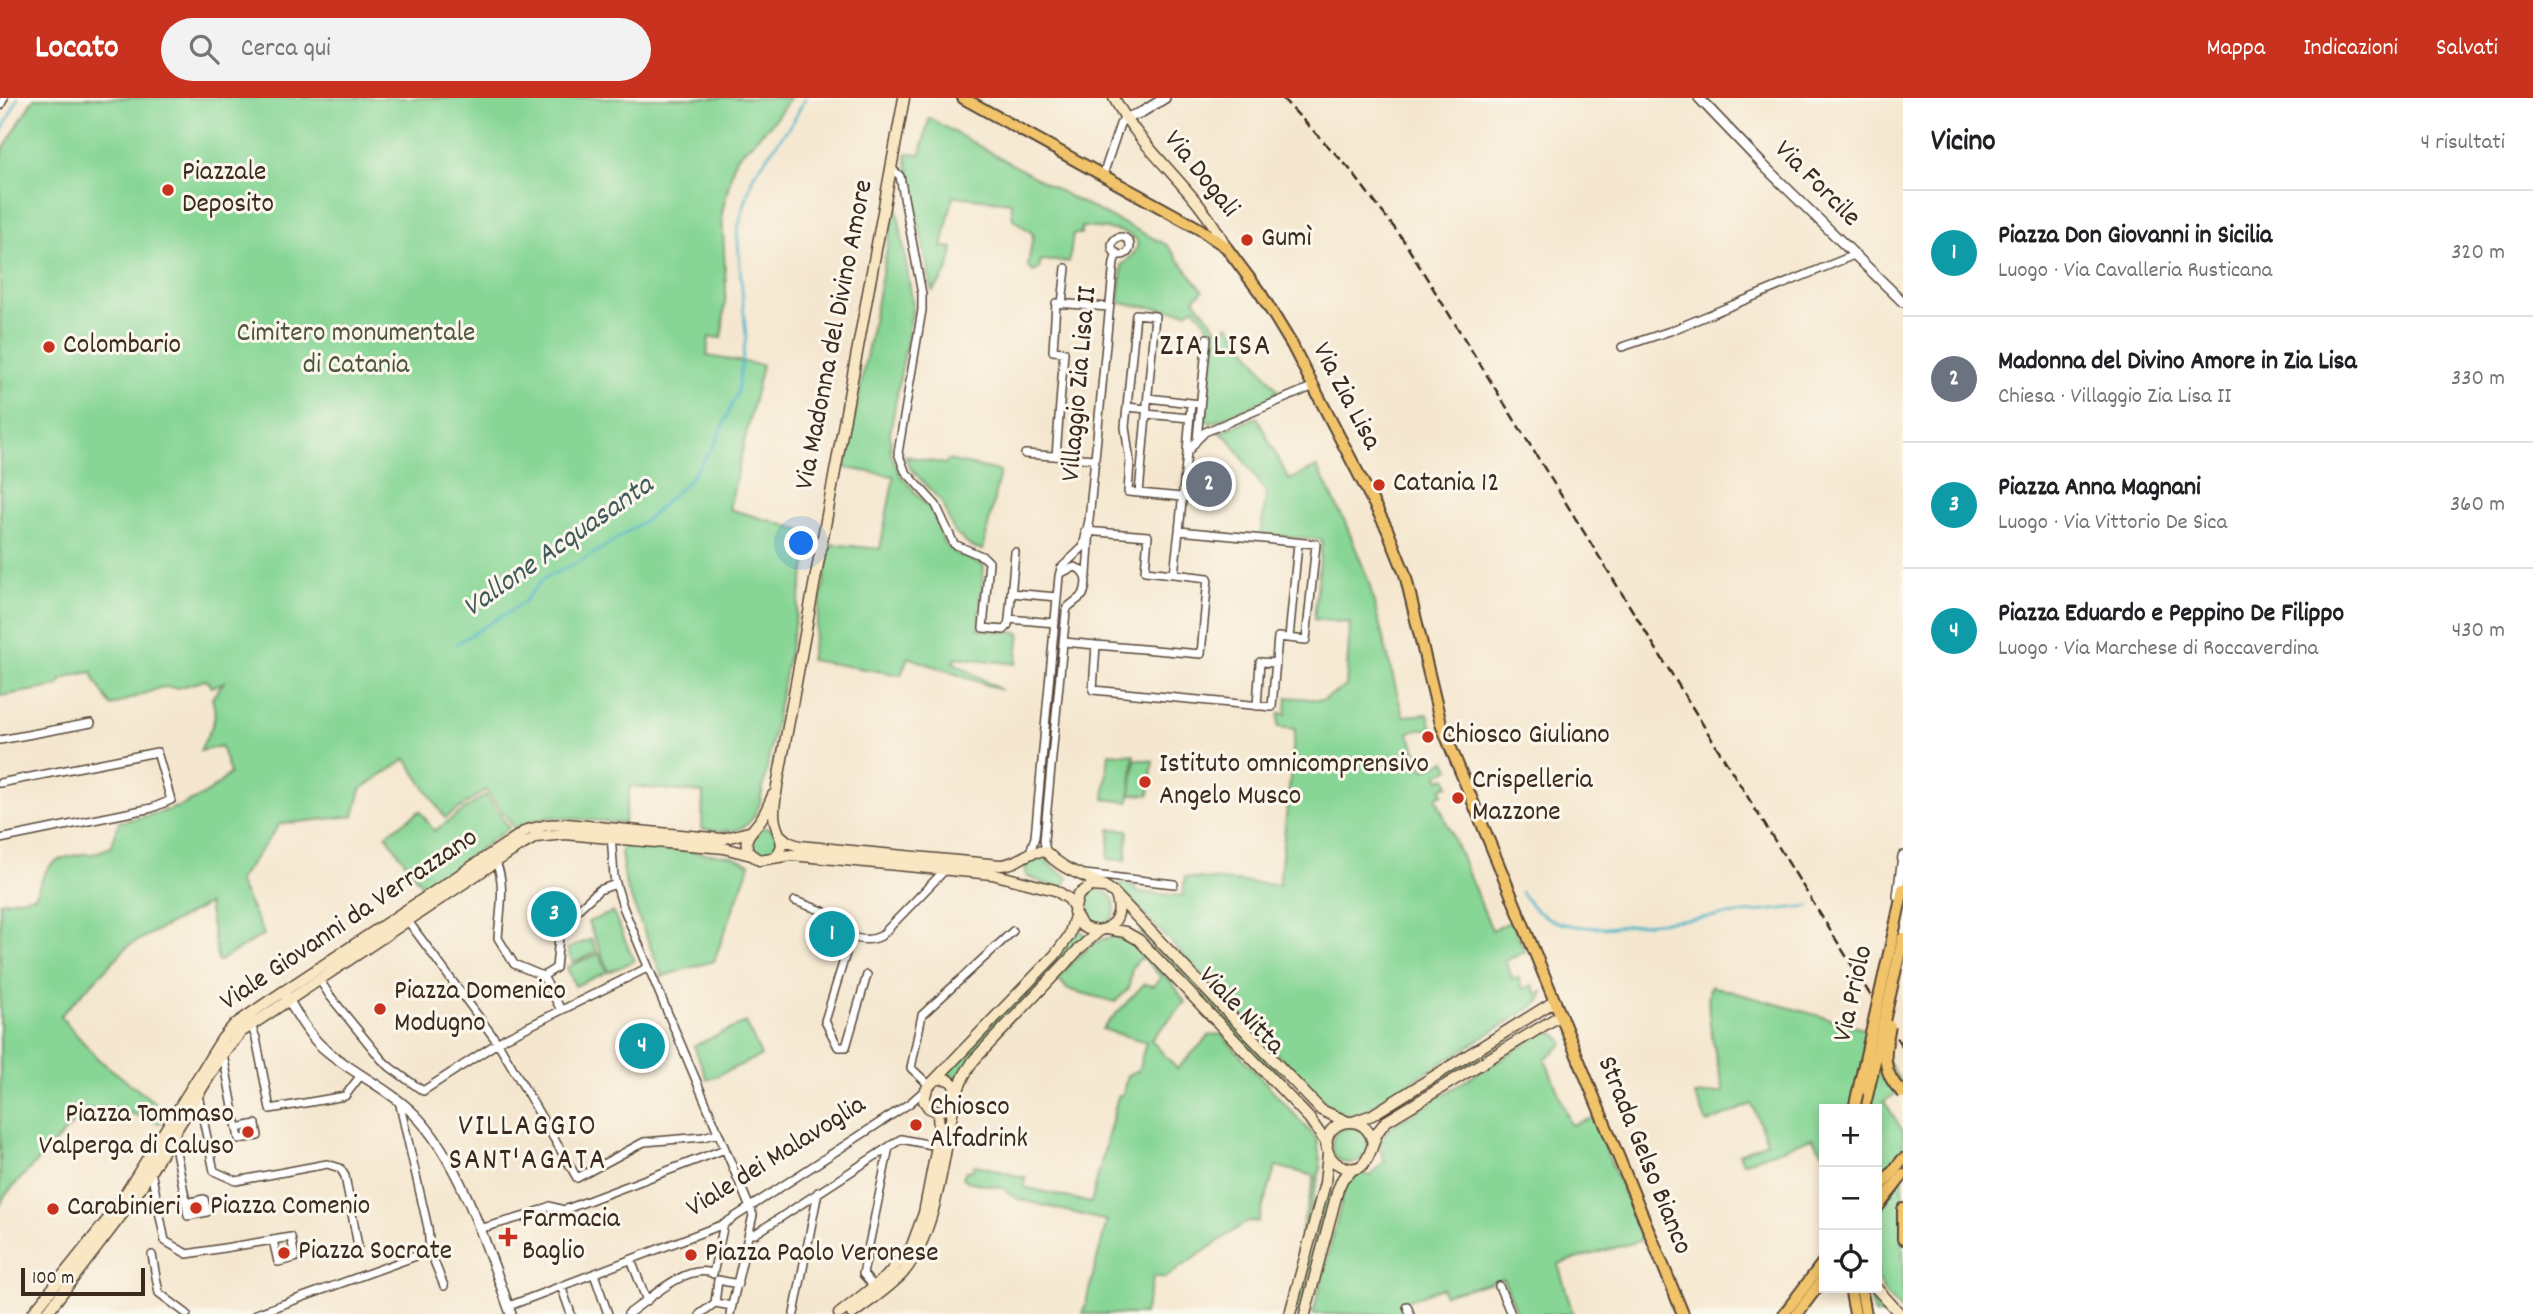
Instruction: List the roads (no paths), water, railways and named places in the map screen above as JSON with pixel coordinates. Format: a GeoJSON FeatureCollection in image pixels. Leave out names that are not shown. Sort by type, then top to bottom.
{"type":"FeatureCollection","features":[{"type":"Feature","properties":{"kind":"main road","name":"Via Madonna del Divino Amore"},"geometry":{"type":"LineString","coordinates":[[777,786],[904,98]]}},
{"type":"Feature","properties":{"kind":"main road","name":"Via Zia Lisa"},"geometry":{"type":"LineString","coordinates":[[963,98],[1206,233],[1226,247],[1261,294],[1314,386],[1397,552],[1405,574],[1441,724],[1555,1001]]}},
{"type":"Feature","properties":{"kind":"main road","name":"Via Dogali"},"geometry":{"type":"LineString","coordinates":[[1114,98],[1124,119],[1210,218],[1226,247]]}},
{"type":"Feature","properties":{"kind":"main road"},"geometry":{"type":"LineString","coordinates":[[1206,233],[1210,218]]}},
{"type":"Feature","properties":{"kind":"main road"},"geometry":{"type":"LineString","coordinates":[[777,786],[746,842],[751,855],[762,861],[792,855],[992,874],[1055,890],[1069,899],[1086,929],[1103,930]]}},
{"type":"Feature","properties":{"kind":"main road"},"geometry":{"type":"LineString","coordinates":[[774,858],[782,848],[774,816],[777,786]]}},
{"type":"Feature","properties":{"kind":"main road","name":"Viale Giovanni da Verrazzano"},"geometry":{"type":"LineString","coordinates":[[32,1314],[116,1209],[215,1048],[285,995],[527,830],[555,824],[611,833],[689,840],[728,839],[753,828]]}},
{"type":"Feature","properties":{"kind":"main road"},"geometry":{"type":"LineString","coordinates":[[753,828],[766,824],[793,845],[1000,865],[1021,860],[1030,852],[1046,852],[1059,865],[1111,891],[1321,1110],[1368,1131],[1373,1145]]}},
{"type":"Feature","properties":{"kind":"main road","name":"Viale Giovanni da Verrazzano"},"geometry":{"type":"LineString","coordinates":[[46,1314],[110,1233],[238,1029],[251,1026],[285,995],[319,979],[404,916],[524,843],[546,835],[611,833]]}},
{"type":"Feature","properties":{"kind":"main road","name":"Viale Giovanni da Verrazzano"},"geometry":{"type":"LineString","coordinates":[[689,840],[751,855]]}},
{"type":"Feature","properties":{"kind":"main road"},"geometry":{"type":"LineString","coordinates":[[1021,860],[1019,872],[1025,882]]}},
{"type":"Feature","properties":{"kind":"main road"},"geometry":{"type":"LineString","coordinates":[[852,1314],[897,1267],[915,1239],[924,1213],[941,1125],[938,1112],[926,1105],[924,1096],[931,1084],[1063,945],[1069,936],[1078,895],[1091,886],[1111,891],[1119,905],[1115,923],[1079,948],[974,1060],[948,1109],[938,1112]]}},
{"type":"Feature","properties":{"kind":"main road","name":"Via Priolo"},"geometry":{"type":"LineString","coordinates":[[1855,1104],[1903,889]]}},
{"type":"Feature","properties":{"kind":"main road","name":"Viale Nitta"},"geometry":{"type":"LineString","coordinates":[[1103,930],[1125,932],[1139,940],[1309,1118],[1328,1149]]}},
{"type":"Feature","properties":{"kind":"main road","name":"Via Priolo"},"geometry":{"type":"LineString","coordinates":[[1867,1104],[1903,938]]}},
{"type":"Feature","properties":{"kind":"main road"},"geometry":{"type":"LineString","coordinates":[[1903,962],[1885,1051],[1885,1064],[1889,1077],[1903,1093]]}},
{"type":"Feature","properties":{"kind":"main road"},"geometry":{"type":"LineString","coordinates":[[1290,1314],[1325,1183],[1332,1130],[1372,1115],[1555,1001]]}},
{"type":"Feature","properties":{"kind":"main road","name":"Strada Gelso Bianco"},"geometry":{"type":"LineString","coordinates":[[1555,1001],[1683,1314]]}},
{"type":"Feature","properties":{"kind":"main road"},"geometry":{"type":"LineString","coordinates":[[1306,1314],[1338,1189],[1343,1178],[1368,1159],[1379,1130],[1385,1122],[1561,1014]]}},
{"type":"Feature","properties":{"kind":"main road"},"geometry":{"type":"LineString","coordinates":[[1523,1020],[1529,1033]]}},
{"type":"Feature","properties":{"kind":"main road"},"geometry":{"type":"LineString","coordinates":[[839,1314],[903,1272],[918,1252],[925,1235],[932,1215],[956,1096],[956,1086],[951,1081],[943,1078],[931,1084]]}},
{"type":"Feature","properties":{"kind":"main road"},"geometry":{"type":"LineString","coordinates":[[1328,1149],[1338,1164],[1355,1167]]}},
{"type":"Feature","properties":{"kind":"main road"},"geometry":{"type":"LineString","coordinates":[[1882,1185],[1903,1159]]}},
{"type":"Feature","properties":{"kind":"main road"},"geometry":{"type":"LineString","coordinates":[[1882,1202],[1903,1175]]}},
{"type":"Feature","properties":{"kind":"main road"},"geometry":{"type":"LineString","coordinates":[[1903,1209],[1903,1238]]}},
{"type":"Feature","properties":{"kind":"main road"},"geometry":{"type":"LineString","coordinates":[[1784,1314],[1819,1268]]}},
{"type":"Feature","properties":{"kind":"main road"},"geometry":{"type":"LineString","coordinates":[[1797,1314],[1819,1285]]}},
{"type":"Feature","properties":{"kind":"main road"},"geometry":{"type":"LineString","coordinates":[[1849,1293],[1849,1314]]}},
{"type":"Feature","properties":{"kind":"main road"},"geometry":{"type":"LineString","coordinates":[[1850,1293],[1855,1314]]}},
{"type":"Feature","properties":{"kind":"main road"},"geometry":{"type":"LineString","coordinates":[[1862,1293],[1866,1314]]}},
{"type":"Feature","properties":{"kind":"main road"},"geometry":{"type":"LineString","coordinates":[[1881,1293],[1900,1314]]}},
{"type":"Feature","properties":{"kind":"street"},"geometry":{"type":"LineString","coordinates":[[0,106],[4,98]]}},
{"type":"Feature","properties":{"kind":"street"},"geometry":{"type":"LineString","coordinates":[[1102,175],[1124,119],[1165,98]]}},
{"type":"Feature","properties":{"kind":"street","name":"Via Forcile"},"geometry":{"type":"LineString","coordinates":[[1699,98],[1903,302]]}},
{"type":"Feature","properties":{"kind":"street"},"geometry":{"type":"LineString","coordinates":[[891,168],[900,176],[922,294],[922,310],[898,453],[905,471],[936,505],[954,544],[984,557],[989,562],[983,628],[1004,630],[1008,625],[1015,552]]}},
{"type":"Feature","properties":{"kind":"street","name":"Villaggio Zia Lisa II"},"geometry":{"type":"LineString","coordinates":[[1088,531],[1109,307],[1117,253]]}},
{"type":"Feature","properties":{"kind":"street"},"geometry":{"type":"LineString","coordinates":[[1622,347],[1670,331],[1854,255]]}},
{"type":"Feature","properties":{"kind":"street"},"geometry":{"type":"LineString","coordinates":[[1062,304],[1066,268]]}},
{"type":"Feature","properties":{"kind":"street"},"geometry":{"type":"LineString","coordinates":[[1056,456],[1064,352],[1053,351],[1056,303],[1109,307]]}},
{"type":"Feature","properties":{"kind":"street"},"geometry":{"type":"LineString","coordinates":[[1139,493],[1155,316],[1136,314],[1125,427],[1130,462],[1128,492],[1182,497]]}},
{"type":"Feature","properties":{"kind":"street"},"geometry":{"type":"LineString","coordinates":[[1197,440],[1207,338]]}},
{"type":"Feature","properties":{"kind":"street"},"geometry":{"type":"LineString","coordinates":[[1186,453],[1205,432],[1314,386]]}},
{"type":"Feature","properties":{"kind":"street"},"geometry":{"type":"LineString","coordinates":[[1148,398],[1200,404]]}},
{"type":"Feature","properties":{"kind":"street"},"geometry":{"type":"LineString","coordinates":[[1174,575],[1191,403]]}},
{"type":"Feature","properties":{"kind":"street"},"geometry":{"type":"LineString","coordinates":[[1127,407],[1190,418]]}},
{"type":"Feature","properties":{"kind":"street"},"geometry":{"type":"LineString","coordinates":[[1025,454],[1095,459]]}},
{"type":"Feature","properties":{"kind":"street"},"geometry":{"type":"LineString","coordinates":[[1030,852],[1035,837],[1060,573],[1064,565],[1081,551],[1088,531]]}},
{"type":"Feature","properties":{"kind":"street"},"geometry":{"type":"LineString","coordinates":[[1064,642],[1201,654],[1208,578],[1145,571],[1148,536],[1088,531]]}},
{"type":"Feature","properties":{"kind":"street"},"geometry":{"type":"LineString","coordinates":[[1046,852],[1068,607],[1083,595],[1088,531]]}},
{"type":"Feature","properties":{"kind":"street"},"geometry":{"type":"LineString","coordinates":[[1096,645],[1093,690],[1272,707],[1278,637],[1306,640],[1316,544],[1178,531]]}},
{"type":"Feature","properties":{"kind":"street"},"geometry":{"type":"LineString","coordinates":[[1289,638],[1298,543]]}},
{"type":"Feature","properties":{"kind":"street"},"geometry":{"type":"LineString","coordinates":[[1060,573],[1075,567],[1083,570],[1086,578]]}},
{"type":"Feature","properties":{"kind":"street"},"geometry":{"type":"LineString","coordinates":[[1011,593],[1057,597]]}},
{"type":"Feature","properties":{"kind":"street"},"geometry":{"type":"LineString","coordinates":[[1009,619],[1055,623]]}},
{"type":"Feature","properties":{"kind":"street"},"geometry":{"type":"LineString","coordinates":[[1256,706],[1260,662],[1276,663]]}},
{"type":"Feature","properties":{"kind":"street"},"geometry":{"type":"LineString","coordinates":[[0,740],[91,723]]}},
{"type":"Feature","properties":{"kind":"street"},"geometry":{"type":"LineString","coordinates":[[0,783],[157,752],[171,800],[152,808],[0,839]]}},
{"type":"Feature","properties":{"kind":"street"},"geometry":{"type":"LineString","coordinates":[[611,833],[616,884],[647,968],[752,1215],[731,1310],[715,1303]]}},
{"type":"Feature","properties":{"kind":"street"},"geometry":{"type":"LineString","coordinates":[[1895,922],[1903,856]]}},
{"type":"Feature","properties":{"kind":"street"},"geometry":{"type":"LineString","coordinates":[[495,862],[501,881],[498,938],[501,945],[514,964],[543,976],[562,1010]]}},
{"type":"Feature","properties":{"kind":"street"},"geometry":{"type":"LineString","coordinates":[[795,901],[823,911],[833,929],[861,940],[874,940],[945,870]]}},
{"type":"Feature","properties":{"kind":"street"},"geometry":{"type":"LineString","coordinates":[[1080,874],[1174,884]]}},
{"type":"Feature","properties":{"kind":"street"},"geometry":{"type":"LineString","coordinates":[[1111,891],[1113,877]]}},
{"type":"Feature","properties":{"kind":"street"},"geometry":{"type":"LineString","coordinates":[[543,976],[556,968],[560,926],[599,890],[616,884]]}},
{"type":"Feature","properties":{"kind":"street"},"geometry":{"type":"LineString","coordinates":[[404,916],[498,1042],[577,1178],[644,1142],[703,1137],[718,1133]]}},
{"type":"Feature","properties":{"kind":"street"},"geometry":{"type":"LineString","coordinates":[[931,1084],[911,1068],[922,1015],[1013,931]]}},
{"type":"Feature","properties":{"kind":"street"},"geometry":{"type":"LineString","coordinates":[[851,937],[825,1021],[838,1047],[846,1047],[867,975]]}},
{"type":"Feature","properties":{"kind":"street"},"geometry":{"type":"LineString","coordinates":[[319,979],[382,1060],[423,1091],[498,1042],[647,968]]}},
{"type":"Feature","properties":{"kind":"street"},"geometry":{"type":"LineString","coordinates":[[285,995],[320,1044],[399,1101],[430,1133],[449,1161],[510,1310]]}},
{"type":"Feature","properties":{"kind":"street"},"geometry":{"type":"LineString","coordinates":[[251,1026],[256,1038],[270,1110],[345,1096],[361,1075]]}},
{"type":"Feature","properties":{"kind":"street"},"geometry":{"type":"LineString","coordinates":[[223,1054],[236,1125]]}},
{"type":"Feature","properties":{"kind":"street","name":"Viale dei Malavoglia"},"geometry":{"type":"LineString","coordinates":[[510,1310],[561,1286],[724,1224],[909,1103],[931,1084]]}},
{"type":"Feature","properties":{"kind":"street"},"geometry":{"type":"LineString","coordinates":[[198,1095],[215,1171],[236,1181],[327,1164],[340,1168],[345,1176],[358,1246]]}},
{"type":"Feature","properties":{"kind":"street"},"geometry":{"type":"LineString","coordinates":[[399,1101],[428,1228],[430,1251],[444,1286]]}},
{"type":"Feature","properties":{"kind":"street"},"geometry":{"type":"LineString","coordinates":[[909,1103],[926,1105]]}},
{"type":"Feature","properties":{"kind":"street"},"geometry":{"type":"LineString","coordinates":[[173,1136],[185,1200]]}},
{"type":"Feature","properties":{"kind":"street"},"geometry":{"type":"LineString","coordinates":[[748,1233],[755,1234],[901,1139],[937,1146]]}},
{"type":"Feature","properties":{"kind":"street"},"geometry":{"type":"LineString","coordinates":[[877,1290],[863,1274],[889,1147]]}},
{"type":"Feature","properties":{"kind":"street"},"geometry":{"type":"LineString","coordinates":[[479,1229],[550,1206],[564,1210],[725,1149]]}},
{"type":"Feature","properties":{"kind":"street"},"geometry":{"type":"LineString","coordinates":[[151,1171],[165,1241],[187,1254],[273,1240]]}},
{"type":"Feature","properties":{"kind":"street"},"geometry":{"type":"LineString","coordinates":[[794,1314],[818,1192]]}},
{"type":"Feature","properties":{"kind":"street"},"geometry":{"type":"LineString","coordinates":[[712,1273],[724,1224]]}},
{"type":"Feature","properties":{"kind":"street"},"geometry":{"type":"LineString","coordinates":[[256,1314],[430,1251]]}},
{"type":"Feature","properties":{"kind":"street"},"geometry":{"type":"LineString","coordinates":[[152,1255],[159,1293],[187,1314]]}},
{"type":"Feature","properties":{"kind":"street"},"geometry":{"type":"LineString","coordinates":[[631,1260],[647,1301]]}},
{"type":"Feature","properties":{"kind":"street"},"geometry":{"type":"LineString","coordinates":[[628,1314],[684,1274],[695,1271],[712,1273],[718,1280],[737,1284]]}},
{"type":"Feature","properties":{"kind":"street"},"geometry":{"type":"LineString","coordinates":[[594,1274],[608,1314]]}},
{"type":"Feature","properties":{"kind":"street"},"geometry":{"type":"LineString","coordinates":[[700,1314],[715,1303],[718,1280]]}},
{"type":"Feature","properties":{"kind":"street"},"geometry":{"type":"LineString","coordinates":[[561,1286],[571,1314]]}},
{"type":"Feature","properties":{"kind":"street"},"geometry":{"type":"LineString","coordinates":[[1499,1286],[1511,1314]]}},
{"type":"Feature","properties":{"kind":"street"},"geometry":{"type":"LineString","coordinates":[[1407,1306],[1410,1314]]}},
{"type":"Feature","properties":{"kind":"waterway"},"geometry":{"type":"LineString","coordinates":[[0,135],[18,98]]}},
{"type":"Feature","properties":{"kind":"waterway","name":"Vallone Acquasanta"},"geometry":{"type":"LineString","coordinates":[[456,644],[523,603],[543,579],[590,556],[646,520],[688,481],[715,444],[737,393],[746,337],[737,231],[753,176],[794,120],[805,98]]}},
{"type":"Feature","properties":{"kind":"waterway"},"geometry":{"type":"LineString","coordinates":[[1521,892],[1529,903],[1547,918],[1568,925],[1592,928],[1810,906]]}},
{"type":"Feature","properties":{"kind":"railway"},"geometry":{"type":"LineString","coordinates":[[1282,98],[1348,167],[1402,238],[1903,1048]]}},
{"type":"Feature","properties":{"kind":"place","name":"Piazzale Deposito"},"geometry":{"type":"Point","coordinates":[168,190]}},
{"type":"Feature","properties":{"kind":"place","name":"Gumì"},"geometry":{"type":"Point","coordinates":[1247,240]}},
{"type":"Feature","properties":{"kind":"place","name":"Colombario"},"geometry":{"type":"Point","coordinates":[49,347]}},
{"type":"Feature","properties":{"kind":"place","name":"Madonna del Divino Amore in Zia Lisa"},"geometry":{"type":"Point","coordinates":[1209,484]}},
{"type":"Feature","properties":{"kind":"place","name":"Catania 12"},"geometry":{"type":"Point","coordinates":[1379,485]}},
{"type":"Feature","properties":{"kind":"place","name":"Chiosco Giuliano"},"geometry":{"type":"Point","coordinates":[1428,737]}},
{"type":"Feature","properties":{"kind":"place","name":"Istituto omnicomprensivo Angelo Musco"},"geometry":{"type":"Point","coordinates":[1145,782]}},
{"type":"Feature","properties":{"kind":"place","name":"Crispelleria Mazzone"},"geometry":{"type":"Point","coordinates":[1458,798]}},
{"type":"Feature","properties":{"kind":"place","name":"Piazza Anna Magnani"},"geometry":{"type":"Point","coordinates":[554,914]}},
{"type":"Feature","properties":{"kind":"place","name":"Piazza Don Giovanni in Sicilia"},"geometry":{"type":"Point","coordinates":[832,934]}},
{"type":"Feature","properties":{"kind":"place","name":"Piazza Domenico Modugno"},"geometry":{"type":"Point","coordinates":[380,1009]}},
{"type":"Feature","properties":{"kind":"place","name":"Piazza Eduardo e Peppino De Filippo"},"geometry":{"type":"Point","coordinates":[642,1046]}},
{"type":"Feature","properties":{"kind":"place","name":"Chiosco Alfadrink"},"geometry":{"type":"Point","coordinates":[916,1125]}},
{"type":"Feature","properties":{"kind":"place","name":"Piazza Tommaso Valperga di Caluso"},"geometry":{"type":"Point","coordinates":[248,1132]}},
{"type":"Feature","properties":{"kind":"place","name":"Piazza Comenio"},"geometry":{"type":"Point","coordinates":[196,1208]}},
{"type":"Feature","properties":{"kind":"place","name":"Carabinieri"},"geometry":{"type":"Point","coordinates":[53,1209]}},
{"type":"Feature","properties":{"kind":"place","name":"Farmacia Baglio"},"geometry":{"type":"Point","coordinates":[508,1237]}},
{"type":"Feature","properties":{"kind":"place","name":"Piazza Socrate"},"geometry":{"type":"Point","coordinates":[284,1253]}},
{"type":"Feature","properties":{"kind":"place","name":"Piazza Paolo Veronese"},"geometry":{"type":"Point","coordinates":[691,1255]}},
{"type":"Feature","properties":{"kind":"district","name":"ZIA LISA"},"geometry":{"type":"Point","coordinates":[1216,348]}},
{"type":"Feature","properties":{"kind":"district","name":"VILLAGGIO SANT'AGATA"},"geometry":{"type":"Point","coordinates":[528,1145]}},
{"type":"Feature","properties":{"kind":"park label","name":"Cimitero monumentale di Catania"},"geometry":{"type":"Point","coordinates":[356,351]}}]}
